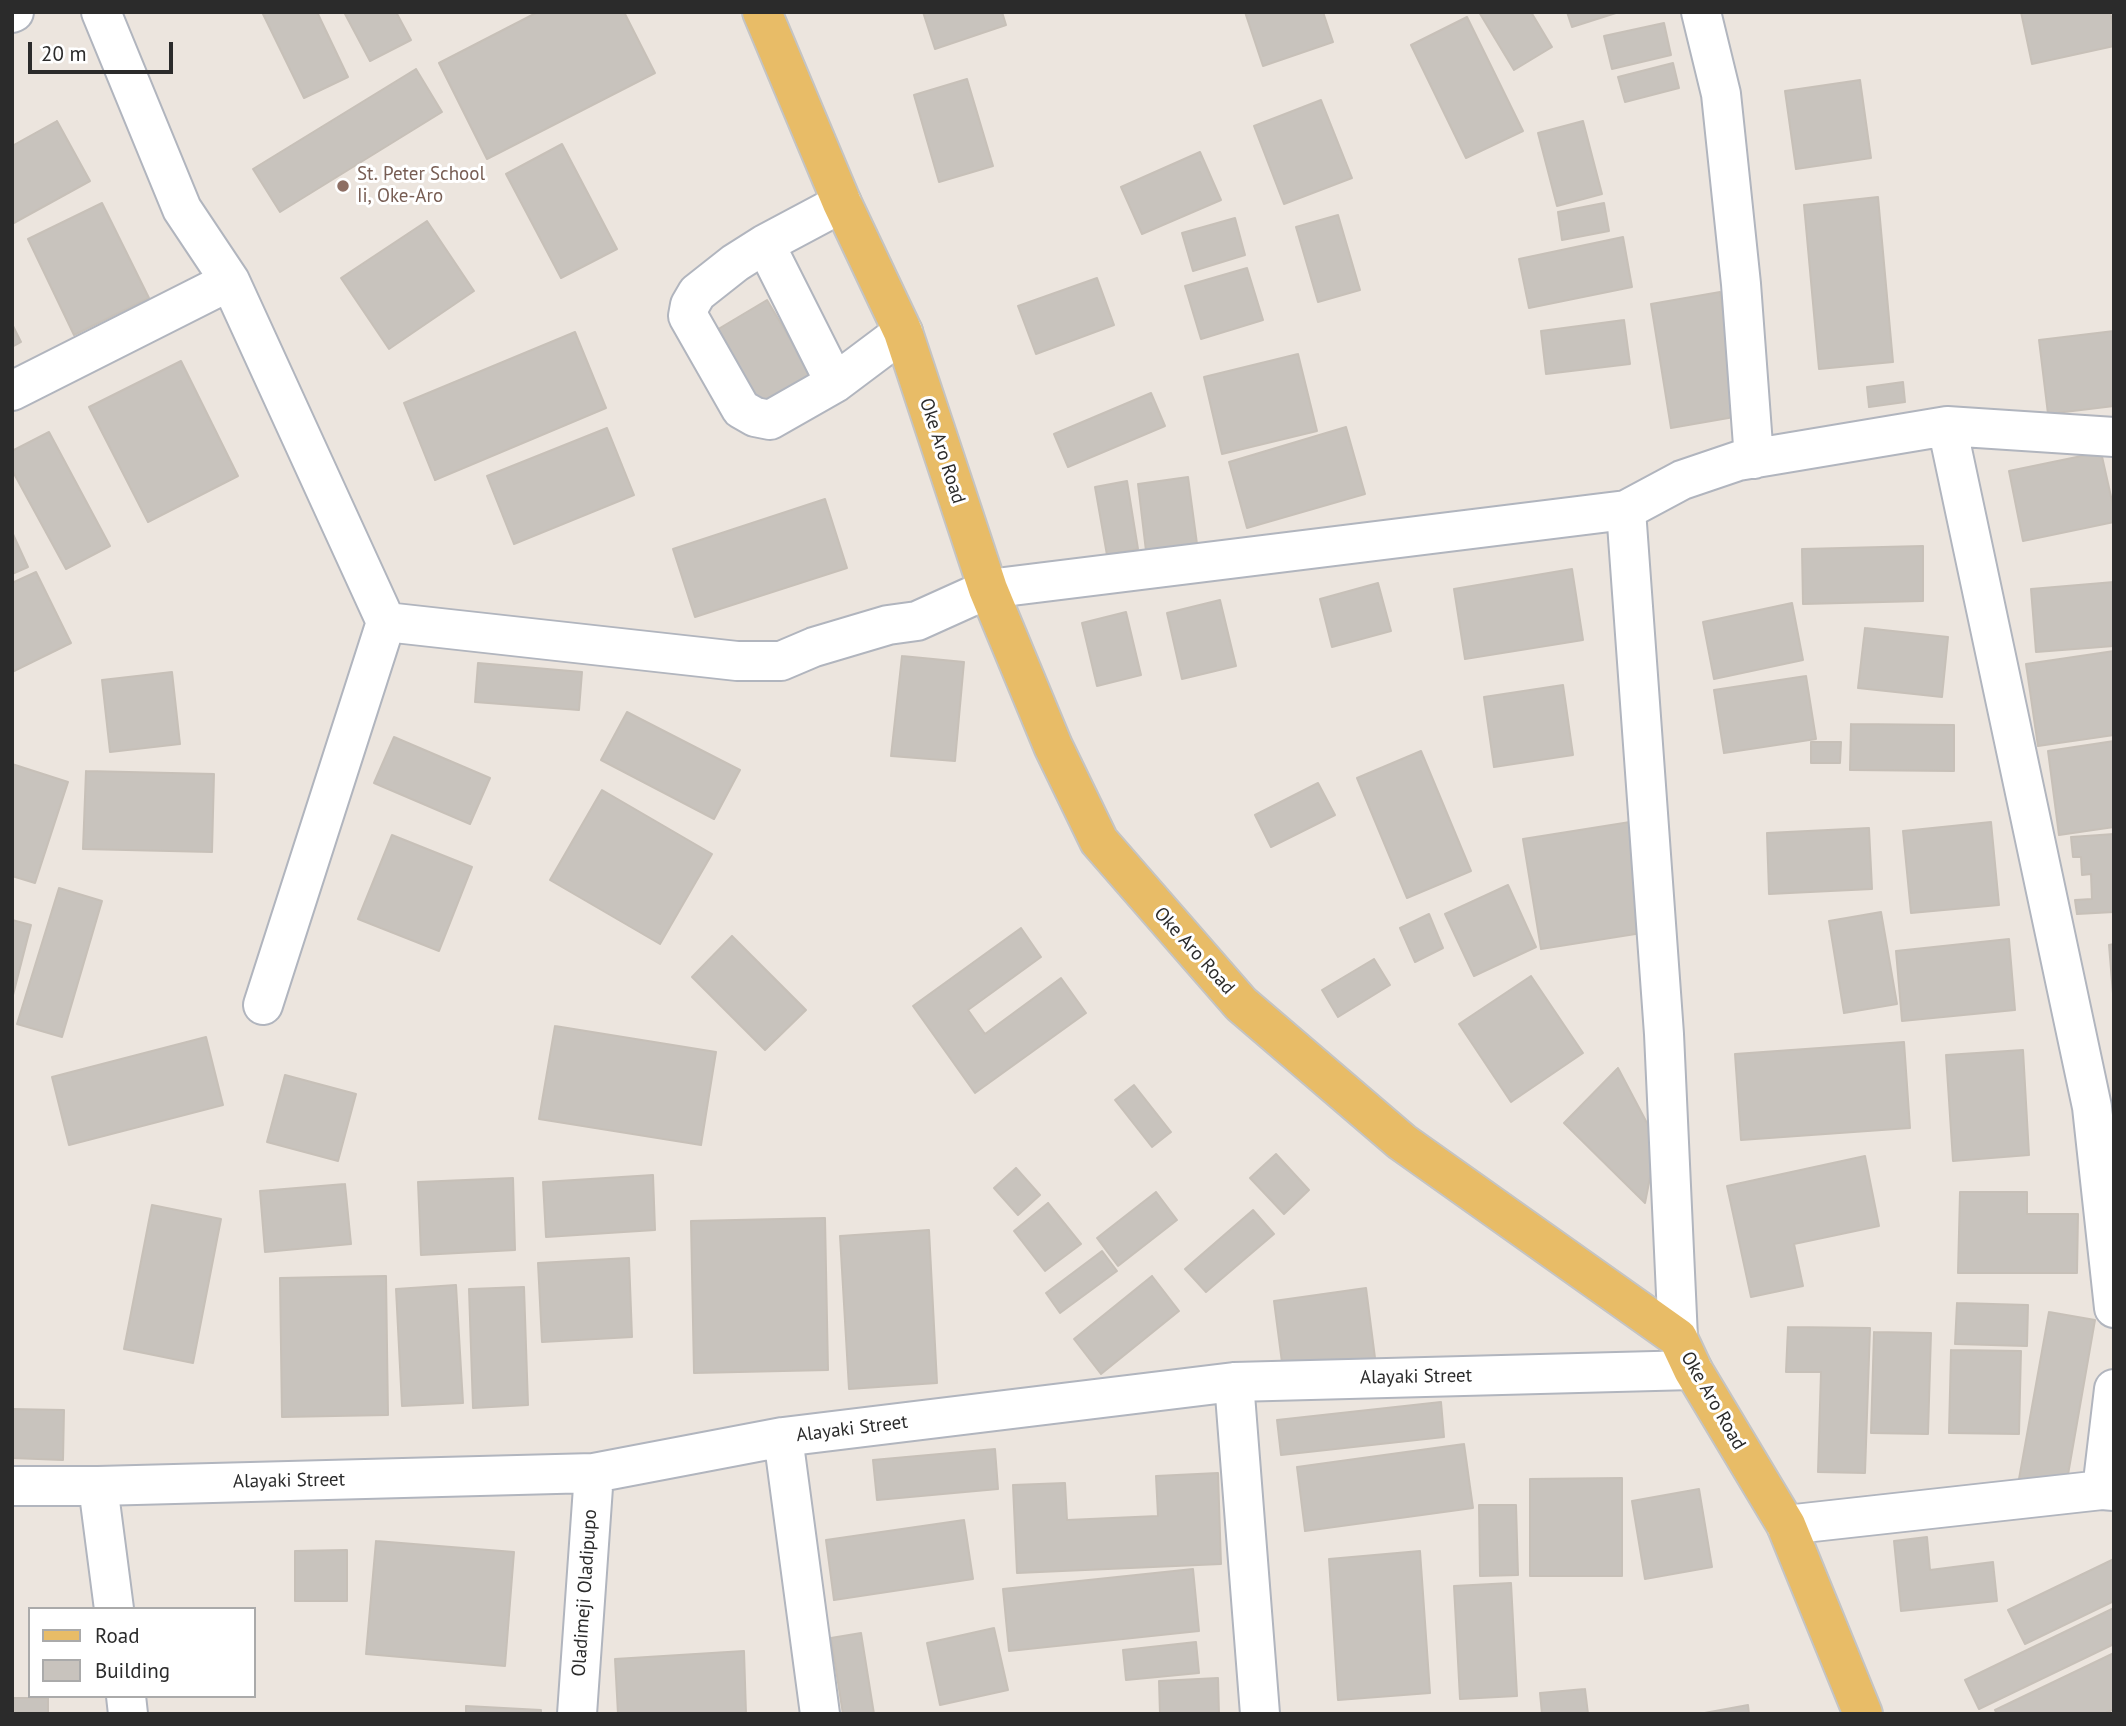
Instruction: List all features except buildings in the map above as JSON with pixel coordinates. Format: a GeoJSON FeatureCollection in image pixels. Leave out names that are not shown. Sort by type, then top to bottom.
{"type":"FeatureCollection","features":[{"type":"Feature","properties":{"kind":"main road","name":"Oke Aro Road"},"geometry":{"type":"LineString","coordinates":[[762,12],[842,203],[903,332],[988,589],[1053,746],[1100,842],[1241,1004],[1402,1142],[1686,1354],[1786,1525],[1863,1714]]}},
{"type":"Feature","properties":{"kind":"street"},"geometry":{"type":"LineString","coordinates":[[101,12],[182,209],[230,281],[386,622],[263,1005]]}},
{"type":"Feature","properties":{"kind":"street"},"geometry":{"type":"LineString","coordinates":[[1701,12],[1721,94],[1741,284],[1754,459]]}},
{"type":"Feature","properties":{"kind":"street"},"geometry":{"type":"LineString","coordinates":[[842,203],[735,263],[697,293],[690,304],[688,317],[741,409],[770,421],[835,383],[903,332]]}},
{"type":"Feature","properties":{"kind":"street"},"geometry":{"type":"LineString","coordinates":[[765,244],[835,383]]}},
{"type":"Feature","properties":{"kind":"street"},"geometry":{"type":"LineString","coordinates":[[12,391],[230,281]]}},
{"type":"Feature","properties":{"kind":"street"},"geometry":{"type":"LineString","coordinates":[[386,622],[737,661],[781,661],[814,647],[888,625],[917,621],[988,589],[1626,510],[1682,480],[1738,461],[1947,426],[2114,437]]}},
{"type":"Feature","properties":{"kind":"street"},"geometry":{"type":"LineString","coordinates":[[1947,426],[2092,1107],[2114,1308]]}},
{"type":"Feature","properties":{"kind":"street"},"geometry":{"type":"LineString","coordinates":[[1626,510],[1686,1354]]}},
{"type":"Feature","properties":{"kind":"street","name":"Alayaki Street"},"geometry":{"type":"LineString","coordinates":[[12,1486],[594,1473],[783,1437],[1234,1382],[1686,1354]]}},
{"type":"Feature","properties":{"kind":"street"},"geometry":{"type":"LineString","coordinates":[[1234,1382],[1260,1714]]}},
{"type":"Feature","properties":{"kind":"street"},"geometry":{"type":"LineString","coordinates":[[1786,1525],[2108,1491],[2114,1389]]}},
{"type":"Feature","properties":{"kind":"street"},"geometry":{"type":"LineString","coordinates":[[783,1437],[820,1714]]}},
{"type":"Feature","properties":{"kind":"street","name":"Oladimeji Oladipupo"},"geometry":{"type":"LineString","coordinates":[[576,1714],[594,1473]]}},
{"type":"Feature","properties":{"kind":"street"},"geometry":{"type":"LineString","coordinates":[[98,1486],[114,1607]]}},
{"type":"Feature","properties":{"kind":"place","name":"St. Peter School Ii, Oke-Aro"},"geometry":{"type":"Point","coordinates":[343,186]}}]}
